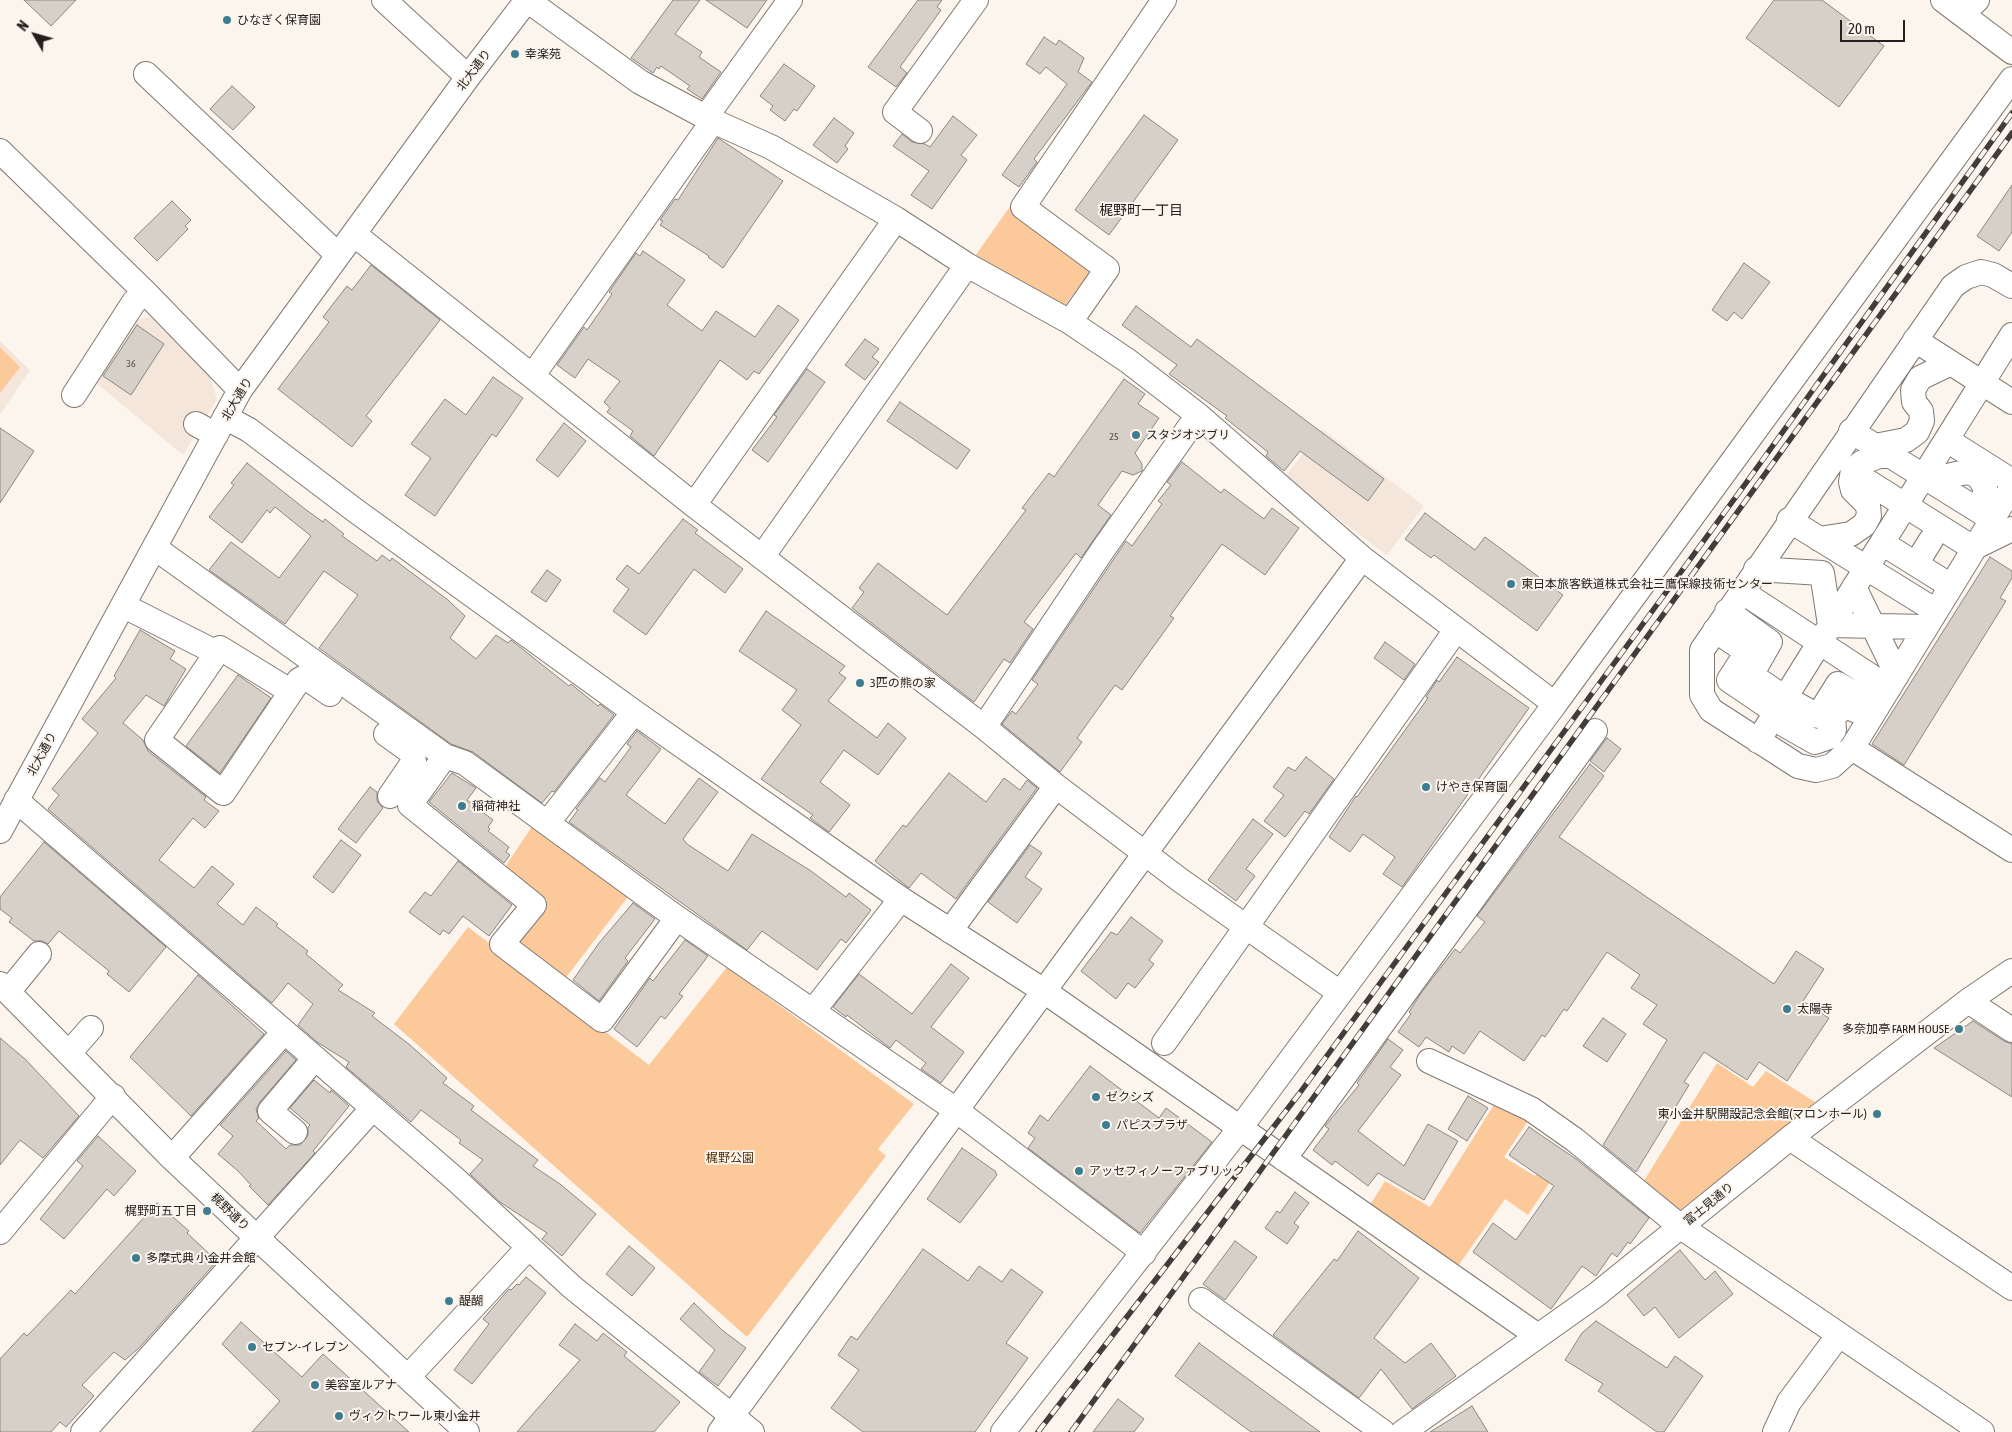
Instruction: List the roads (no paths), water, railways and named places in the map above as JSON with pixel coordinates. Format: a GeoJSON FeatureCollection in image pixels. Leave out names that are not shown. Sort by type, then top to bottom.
{"type":"FeatureCollection","features":[{"type":"Feature","properties":{"kind":"street"},"geometry":{"type":"LineString","coordinates":[[384,0],[468,77]]}},
{"type":"Feature","properties":{"kind":"street"},"geometry":{"type":"LineString","coordinates":[[527,0],[628,74],[710,119],[771,147],[896,219],[967,265],[1070,322],[1128,362],[1198,415],[1362,558],[1555,704]]}},
{"type":"Feature","properties":{"kind":"street","name":"北大通り"},"geometry":{"type":"LineString","coordinates":[[0,831],[155,548],[212,425],[240,390],[468,77],[527,0]]}},
{"type":"Feature","properties":{"kind":"street"},"geometry":{"type":"LineString","coordinates":[[533,375],[790,0]]}},
{"type":"Feature","properties":{"kind":"street"},"geometry":{"type":"LineString","coordinates":[[920,131],[896,112],[976,0]]}},
{"type":"Feature","properties":{"kind":"street"},"geometry":{"type":"LineString","coordinates":[[1070,322],[1107,269],[1023,207],[1164,0]]}},
{"type":"Feature","properties":{"kind":"street"},"geometry":{"type":"LineString","coordinates":[[1943,0],[1970,7],[2012,52]]}},
{"type":"Feature","properties":{"kind":"street"},"geometry":{"type":"LineString","coordinates":[[146,74],[338,255]]}},
{"type":"Feature","properties":{"kind":"street"},"geometry":{"type":"LineString","coordinates":[[1003,1432],[1144,1253],[1340,994],[1555,704],[2012,79]]}},
{"type":"Feature","properties":{"kind":"street"},"geometry":{"type":"LineString","coordinates":[[0,151],[145,292],[198,358],[240,390]]}},
{"type":"Feature","properties":{"kind":"street"},"geometry":{"type":"LineString","coordinates":[[694,505],[896,219]]}},
{"type":"Feature","properties":{"kind":"street"},"geometry":{"type":"LineString","coordinates":[[355,234],[694,505],[984,727],[1056,786],[1146,854],[1340,994]]}},
{"type":"Feature","properties":{"kind":"street"},"geometry":{"type":"LineString","coordinates":[[762,557],[967,265]]}},
{"type":"Feature","properties":{"kind":"street"},"geometry":{"type":"LineString","coordinates":[[2012,286],[1993,275],[1981,272],[1966,277],[1953,286],[1914,340],[1789,520],[1702,650],[1700,674],[1702,695],[1711,710],[1798,766],[1816,770],[1832,766],[1852,748],[1970,555],[1996,521],[2012,487]]}},
{"type":"Feature","properties":{"kind":"street"},"geometry":{"type":"LineString","coordinates":[[74,395],[134,302],[145,292]]}},
{"type":"Feature","properties":{"kind":"street"},"geometry":{"type":"LineString","coordinates":[[1758,742],[1901,512],[1927,478],[1947,440],[2012,335]]}},
{"type":"Feature","properties":{"kind":"street"},"geometry":{"type":"LineString","coordinates":[[1914,340],[2012,402]]}},
{"type":"Feature","properties":{"kind":"street"},"geometry":{"type":"LineString","coordinates":[[1881,470],[1906,440],[1917,432],[1922,421],[1921,411],[1914,402],[1913,390],[1920,378],[1951,363]]}},
{"type":"Feature","properties":{"kind":"street"},"geometry":{"type":"LineString","coordinates":[[984,727],[1104,548],[1198,415]]}},
{"type":"Feature","properties":{"kind":"street"},"geometry":{"type":"LineString","coordinates":[[212,425],[249,430],[356,511],[634,712],[901,898],[1044,991],[1538,1336]]}},
{"type":"Feature","properties":{"kind":"street"},"geometry":{"type":"LineString","coordinates":[[1851,431],[1881,470],[1901,512],[1931,540],[1970,555]]}},
{"type":"Feature","properties":{"kind":"street"},"geometry":{"type":"LineString","coordinates":[[1947,440],[2012,481]]}},
{"type":"Feature","properties":{"kind":"street"},"geometry":{"type":"LineString","coordinates":[[1828,545],[1851,534],[1864,525],[1870,516],[1868,505],[1853,490],[1851,482],[1854,470],[1861,463],[1879,456],[1881,470]]}},
{"type":"Feature","properties":{"kind":"street"},"geometry":{"type":"LineString","coordinates":[[1881,470],[1927,478],[1970,472],[1979,477],[1986,487],[1996,521]]}},
{"type":"Feature","properties":{"kind":"street"},"geometry":{"type":"LineString","coordinates":[[1901,512],[1970,555]]}},
{"type":"Feature","properties":{"kind":"street"},"geometry":{"type":"LineString","coordinates":[[1789,520],[1828,545],[1860,577],[1931,619]]}},
{"type":"Feature","properties":{"kind":"street"},"geometry":{"type":"LineString","coordinates":[[1916,564],[1931,540]]}},
{"type":"Feature","properties":{"kind":"street"},"geometry":{"type":"LineString","coordinates":[[1882,543],[1951,586]]}},
{"type":"Feature","properties":{"kind":"street"},"geometry":{"type":"LineString","coordinates":[[1825,633],[1822,573],[1828,545]]}},
{"type":"Feature","properties":{"kind":"street"},"geometry":{"type":"LineString","coordinates":[[155,548],[445,756],[465,763],[677,918],[956,1110],[1144,1253]]}},
{"type":"Feature","properties":{"kind":"street"},"geometry":{"type":"LineString","coordinates":[[725,1424],[1362,558]]}},
{"type":"Feature","properties":{"kind":"street"},"geometry":{"type":"LineString","coordinates":[[1756,569],[1822,573]]}},
{"type":"Feature","properties":{"kind":"street"},"geometry":{"type":"LineString","coordinates":[[1860,577],[1875,627],[1883,697]]}},
{"type":"Feature","properties":{"kind":"street"},"geometry":{"type":"LineString","coordinates":[[1741,591],[1825,633],[1883,697]]}},
{"type":"Feature","properties":{"kind":"street"},"geometry":{"type":"LineString","coordinates":[[124,606],[217,653]]}},
{"type":"Feature","properties":{"kind":"street"},"geometry":{"type":"LineString","coordinates":[[1825,633],[1931,619]]}},
{"type":"Feature","properties":{"kind":"street"},"geometry":{"type":"LineString","coordinates":[[1721,621],[1747,652],[1729,680],[1778,709],[1815,742],[1829,738],[1834,730],[1833,716],[1846,706],[1883,697]]}},
{"type":"Feature","properties":{"kind":"street"},"geometry":{"type":"LineString","coordinates":[[1164,1043],[1206,997],[1246,927],[1456,630]]}},
{"type":"Feature","properties":{"kind":"street"},"geometry":{"type":"LineString","coordinates":[[290,691],[220,648],[157,740],[224,793],[290,691],[304,677],[311,680],[411,752],[414,761],[390,796]]}},
{"type":"Feature","properties":{"kind":"street"},"geometry":{"type":"LineString","coordinates":[[548,822],[634,712]]}},
{"type":"Feature","properties":{"kind":"street"},"geometry":{"type":"LineString","coordinates":[[1284,1159],[1595,731]]}},
{"type":"Feature","properties":{"kind":"street"},"geometry":{"type":"LineString","coordinates":[[1852,748],[2012,850]]}},
{"type":"Feature","properties":{"kind":"street"},"geometry":{"type":"LineString","coordinates":[[445,756],[410,805],[534,905],[502,944],[602,1020],[677,918]]}},
{"type":"Feature","properties":{"kind":"street"},"geometry":{"type":"LineString","coordinates":[[950,931],[1056,786]]}},
{"type":"Feature","properties":{"kind":"street"},"geometry":{"type":"LineString","coordinates":[[16,800],[454,1178],[528,1248],[725,1424],[752,1432]]}},
{"type":"Feature","properties":{"kind":"street"},"geometry":{"type":"LineString","coordinates":[[813,1011],[901,898]]}},
{"type":"Feature","properties":{"kind":"street"},"geometry":{"type":"LineString","coordinates":[[4,988],[39,954]]}},
{"type":"Feature","properties":{"kind":"street","name":"富士見通り"},"geometry":{"type":"LineString","coordinates":[[1400,1431],[1596,1295],[1790,1138],[1968,1001],[2012,971]]}},
{"type":"Feature","properties":{"kind":"street","name":"梶野通り"},"geometry":{"type":"LineString","coordinates":[[4,988],[113,1096],[172,1158],[467,1432]]}},
{"type":"Feature","properties":{"kind":"street"},"geometry":{"type":"LineString","coordinates":[[1968,1001],[2012,1030]]}},
{"type":"Feature","properties":{"kind":"street"},"geometry":{"type":"LineString","coordinates":[[69,1054],[91,1028]]}},
{"type":"Feature","properties":{"kind":"street"},"geometry":{"type":"LineString","coordinates":[[172,1158],[284,1032]]}},
{"type":"Feature","properties":{"kind":"street"},"geometry":{"type":"LineString","coordinates":[[295,1132],[270,1111],[314,1058]]}},
{"type":"Feature","properties":{"kind":"street"},"geometry":{"type":"LineString","coordinates":[[1429,1061],[1531,1109],[1575,1140],[1681,1227],[1838,1336],[1982,1432]]}},
{"type":"Feature","properties":{"kind":"street"},"geometry":{"type":"LineString","coordinates":[[0,1232],[113,1096]]}},
{"type":"Feature","properties":{"kind":"street"},"geometry":{"type":"LineString","coordinates":[[90,1430],[256,1238],[372,1109]]}},
{"type":"Feature","properties":{"kind":"street"},"geometry":{"type":"LineString","coordinates":[[1790,1138],[2012,1288]]}},
{"type":"Feature","properties":{"kind":"street"},"geometry":{"type":"LineString","coordinates":[[408,1377],[528,1248]]}},
{"type":"Feature","properties":{"kind":"street"},"geometry":{"type":"LineString","coordinates":[[1201,1300],[1400,1431]]}},
{"type":"Feature","properties":{"kind":"street"},"geometry":{"type":"LineString","coordinates":[[1775,1432],[1789,1402],[1838,1336]]}},
{"type":"Feature","properties":{"kind":"railway"},"geometry":{"type":"LineString","coordinates":[[1038,1432],[1299,1094],[1746,483],[2012,113]]}},
{"type":"Feature","properties":{"kind":"railway"},"geometry":{"type":"LineString","coordinates":[[1071,1432],[2012,133]]}},
{"type":"Feature","properties":{"kind":"place","name":"ひなぎく保育園"},"geometry":{"type":"Point","coordinates":[227,20]}},
{"type":"Feature","properties":{"kind":"place","name":"幸楽苑"},"geometry":{"type":"Point","coordinates":[515,54]}},
{"type":"Feature","properties":{"kind":"place","name":"スタジオジブリ"},"geometry":{"type":"Point","coordinates":[1136,435]}},
{"type":"Feature","properties":{"kind":"place","name":"東日本旅客鉄道株式会社三鷹保線技術センター"},"geometry":{"type":"Point","coordinates":[1511,584]}},
{"type":"Feature","properties":{"kind":"place","name":"3匹の熊の家"},"geometry":{"type":"Point","coordinates":[860,683]}},
{"type":"Feature","properties":{"kind":"place","name":"けやき保育園"},"geometry":{"type":"Point","coordinates":[1426,787]}},
{"type":"Feature","properties":{"kind":"place","name":"稲荷神社"},"geometry":{"type":"Point","coordinates":[462,806]}},
{"type":"Feature","properties":{"kind":"place","name":"太陽寺"},"geometry":{"type":"Point","coordinates":[1787,1009]}},
{"type":"Feature","properties":{"kind":"place","name":"多奈加亭 FARM HOUSE"},"geometry":{"type":"Point","coordinates":[1959,1029]}},
{"type":"Feature","properties":{"kind":"place","name":"ゼクシズ"},"geometry":{"type":"Point","coordinates":[1096,1097]}},
{"type":"Feature","properties":{"kind":"place","name":"東小金井駅開設記念会館(マロンホール)"},"geometry":{"type":"Point","coordinates":[1877,1114]}},
{"type":"Feature","properties":{"kind":"place","name":"パピスプラザ"},"geometry":{"type":"Point","coordinates":[1106,1125]}},
{"type":"Feature","properties":{"kind":"place","name":"アッセフィノーファブリック"},"geometry":{"type":"Point","coordinates":[1079,1171]}},
{"type":"Feature","properties":{"kind":"place","name":"梶野町五丁目"},"geometry":{"type":"Point","coordinates":[207,1211]}},
{"type":"Feature","properties":{"kind":"place","name":"多摩式典 小金井会館"},"geometry":{"type":"Point","coordinates":[136,1258]}},
{"type":"Feature","properties":{"kind":"place","name":"醍醐"},"geometry":{"type":"Point","coordinates":[449,1301]}},
{"type":"Feature","properties":{"kind":"place","name":"セブン-イレブン"},"geometry":{"type":"Point","coordinates":[252,1347]}},
{"type":"Feature","properties":{"kind":"place","name":"美容室ルアナ"},"geometry":{"type":"Point","coordinates":[315,1385]}},
{"type":"Feature","properties":{"kind":"place","name":"ヴィクトワール東小金井"},"geometry":{"type":"Point","coordinates":[339,1416]}},
{"type":"Feature","properties":{"kind":"district","name":"梶野町一丁目"},"geometry":{"type":"Point","coordinates":[1141,211]}},
{"type":"Feature","properties":{"kind":"park label","name":"梶野公園"},"geometry":{"type":"Point","coordinates":[730,1158]}}]}
